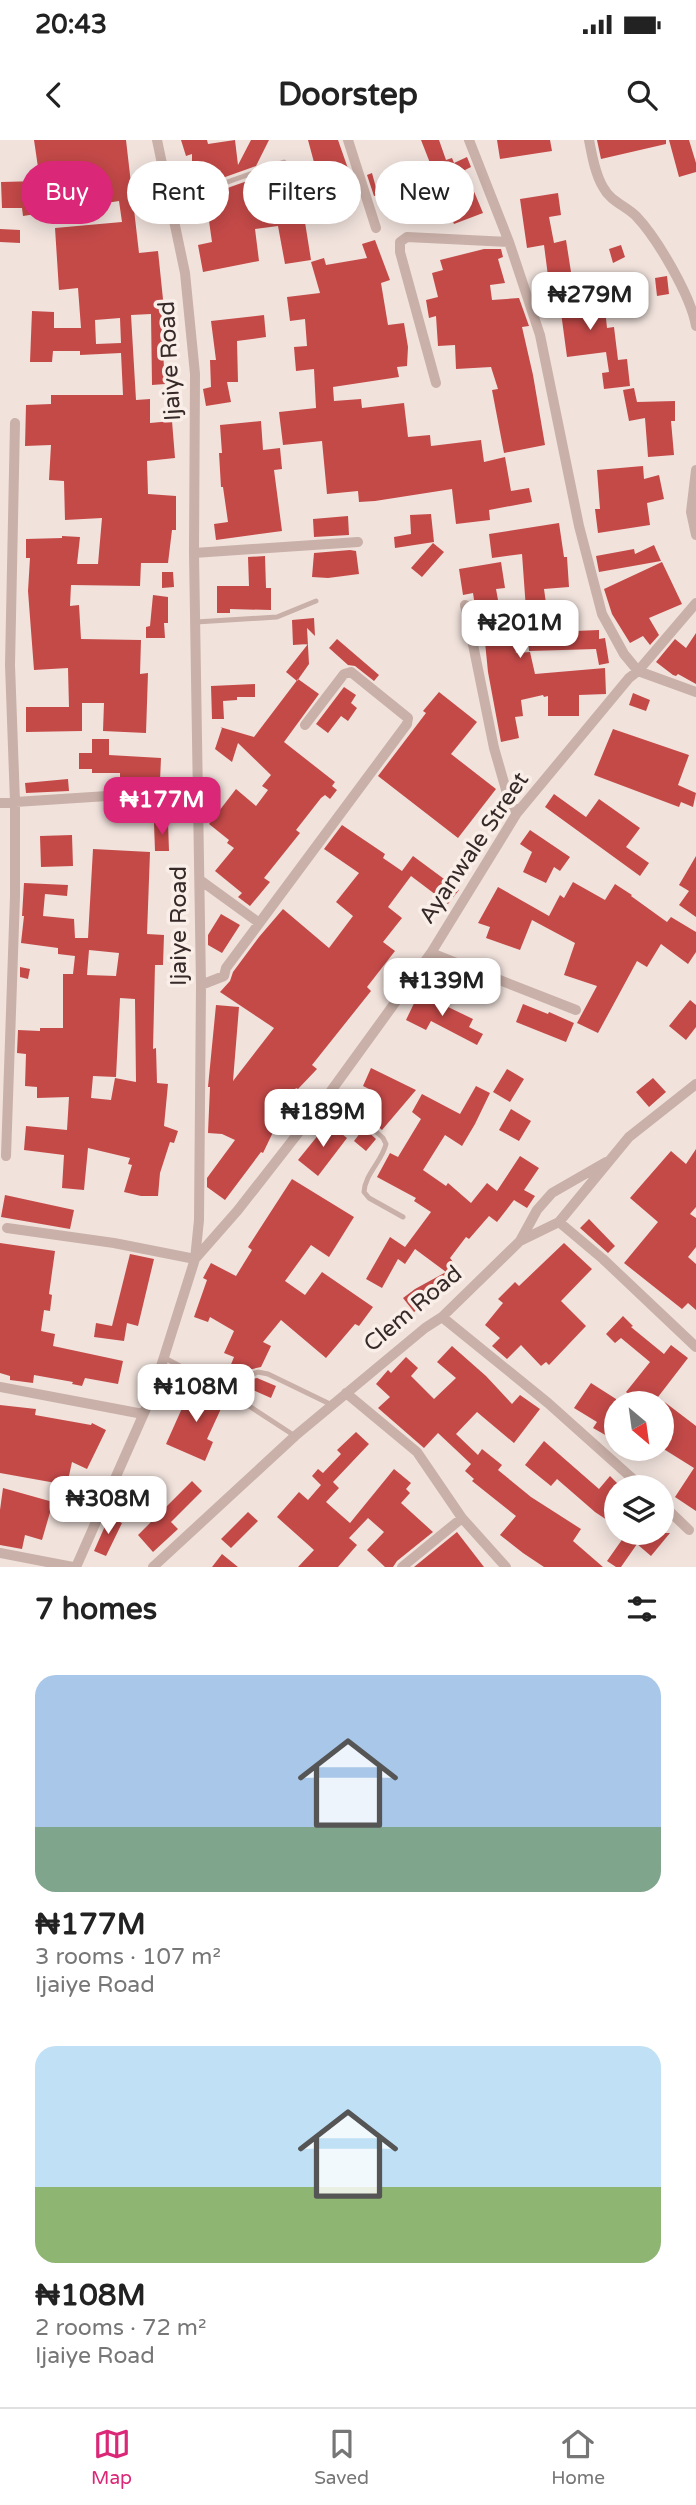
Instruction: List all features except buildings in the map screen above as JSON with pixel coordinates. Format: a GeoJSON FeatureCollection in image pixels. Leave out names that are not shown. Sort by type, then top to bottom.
{"type":"FeatureCollection","features":[{"type":"Feature","properties":{"kind":"street","name":"Ijaiye Road"},"geometry":{"type":"LineString","coordinates":[[157,140],[162,161]]}},
{"type":"Feature","properties":{"kind":"street"},"geometry":{"type":"LineString","coordinates":[[348,140],[376,229]]}},
{"type":"Feature","properties":{"kind":"street"},"geometry":{"type":"LineString","coordinates":[[470,140],[509,242],[540,335],[579,526],[602,614],[624,654],[638,671],[696,692]]}},
{"type":"Feature","properties":{"kind":"street"},"geometry":{"type":"LineString","coordinates":[[589,140],[603,188],[635,215],[656,244],[695,316],[696,326]]}},
{"type":"Feature","properties":{"kind":"street","name":"Ijaiye Road"},"geometry":{"type":"LineString","coordinates":[[75,1567],[152,1395],[195,1259],[199,1220],[201,985],[194,553],[195,374],[185,273],[175,224]]}},
{"type":"Feature","properties":{"kind":"street"},"geometry":{"type":"LineString","coordinates":[[436,383],[400,252],[400,242],[407,237],[509,242]]}},
{"type":"Feature","properties":{"kind":"street"},"geometry":{"type":"LineString","coordinates":[[6,1156],[15,896],[10,665],[15,423]]}},
{"type":"Feature","properties":{"kind":"street"},"geometry":{"type":"LineString","coordinates":[[696,470],[691,512],[696,535]]}},
{"type":"Feature","properties":{"kind":"street"},"geometry":{"type":"LineString","coordinates":[[194,553],[358,542]]}},
{"type":"Feature","properties":{"kind":"street","name":"Ayanwale Street"},"geometry":{"type":"LineString","coordinates":[[195,1259],[238,1210],[331,1091],[431,953],[517,813],[629,678],[696,603]]}},
{"type":"Feature","properties":{"kind":"street"},"geometry":{"type":"LineString","coordinates":[[465,605],[494,748],[509,800],[517,813]]}},
{"type":"Feature","properties":{"kind":"street"},"geometry":{"type":"LineString","coordinates":[[201,985],[224,976],[226,968],[258,922],[407,724],[408,718],[351,672],[344,674],[305,725]]}},
{"type":"Feature","properties":{"kind":"street"},"geometry":{"type":"LineString","coordinates":[[0,803],[199,790]]}},
{"type":"Feature","properties":{"kind":"street"},"geometry":{"type":"LineString","coordinates":[[200,880],[258,922]]}},
{"type":"Feature","properties":{"kind":"street"},"geometry":{"type":"LineString","coordinates":[[431,953],[576,1010]]}},
{"type":"Feature","properties":{"kind":"street","name":"Clem Road"},"geometry":{"type":"LineString","coordinates":[[153,1567],[295,1436],[425,1328],[442,1317],[520,1241],[559,1222],[629,1137],[696,1084]]}},
{"type":"Feature","properties":{"kind":"street"},"geometry":{"type":"LineString","coordinates":[[520,1241],[537,1210],[552,1194],[611,1159]]}},
{"type":"Feature","properties":{"kind":"street"},"geometry":{"type":"LineString","coordinates":[[559,1222],[603,1259],[696,1347]]}},
{"type":"Feature","properties":{"kind":"street"},"geometry":{"type":"LineString","coordinates":[[7,1228],[114,1243],[195,1259]]}},
{"type":"Feature","properties":{"kind":"street"},"geometry":{"type":"LineString","coordinates":[[442,1317],[548,1403],[628,1475]]}},
{"type":"Feature","properties":{"kind":"street"},"geometry":{"type":"LineString","coordinates":[[0,1387],[144,1414]]}},
{"type":"Feature","properties":{"kind":"street"},"geometry":{"type":"LineString","coordinates":[[346,1393],[417,1451],[462,1518],[506,1567]]}},
{"type":"Feature","properties":{"kind":"street"},"geometry":{"type":"LineString","coordinates":[[674,1516],[689,1530]]}},
{"type":"Feature","properties":{"kind":"street"},"geometry":{"type":"LineString","coordinates":[[402,1567],[462,1518]]}},
{"type":"Feature","properties":{"kind":"street"},"geometry":{"type":"LineString","coordinates":[[0,1553],[75,1567]]}},
{"type":"Feature","properties":{"kind":"lane"},"geometry":{"type":"LineString","coordinates":[[197,622],[276,617],[316,601]]}},
{"type":"Feature","properties":{"kind":"lane"},"geometry":{"type":"LineString","coordinates":[[331,1091],[383,1138],[386,1144],[384,1152],[364,1185],[364,1192],[369,1198],[403,1217]]}},
{"type":"Feature","properties":{"kind":"lane"},"geometry":{"type":"LineString","coordinates":[[163,1356],[223,1389],[295,1436]]}},
{"type":"Feature","properties":{"kind":"lane"},"geometry":{"type":"LineString","coordinates":[[250,1375],[268,1374],[332,1405]]}},
{"type":"Feature","properties":{"kind":"lane"},"geometry":{"type":"LineString","coordinates":[[223,1389],[234,1382]]}}]}
